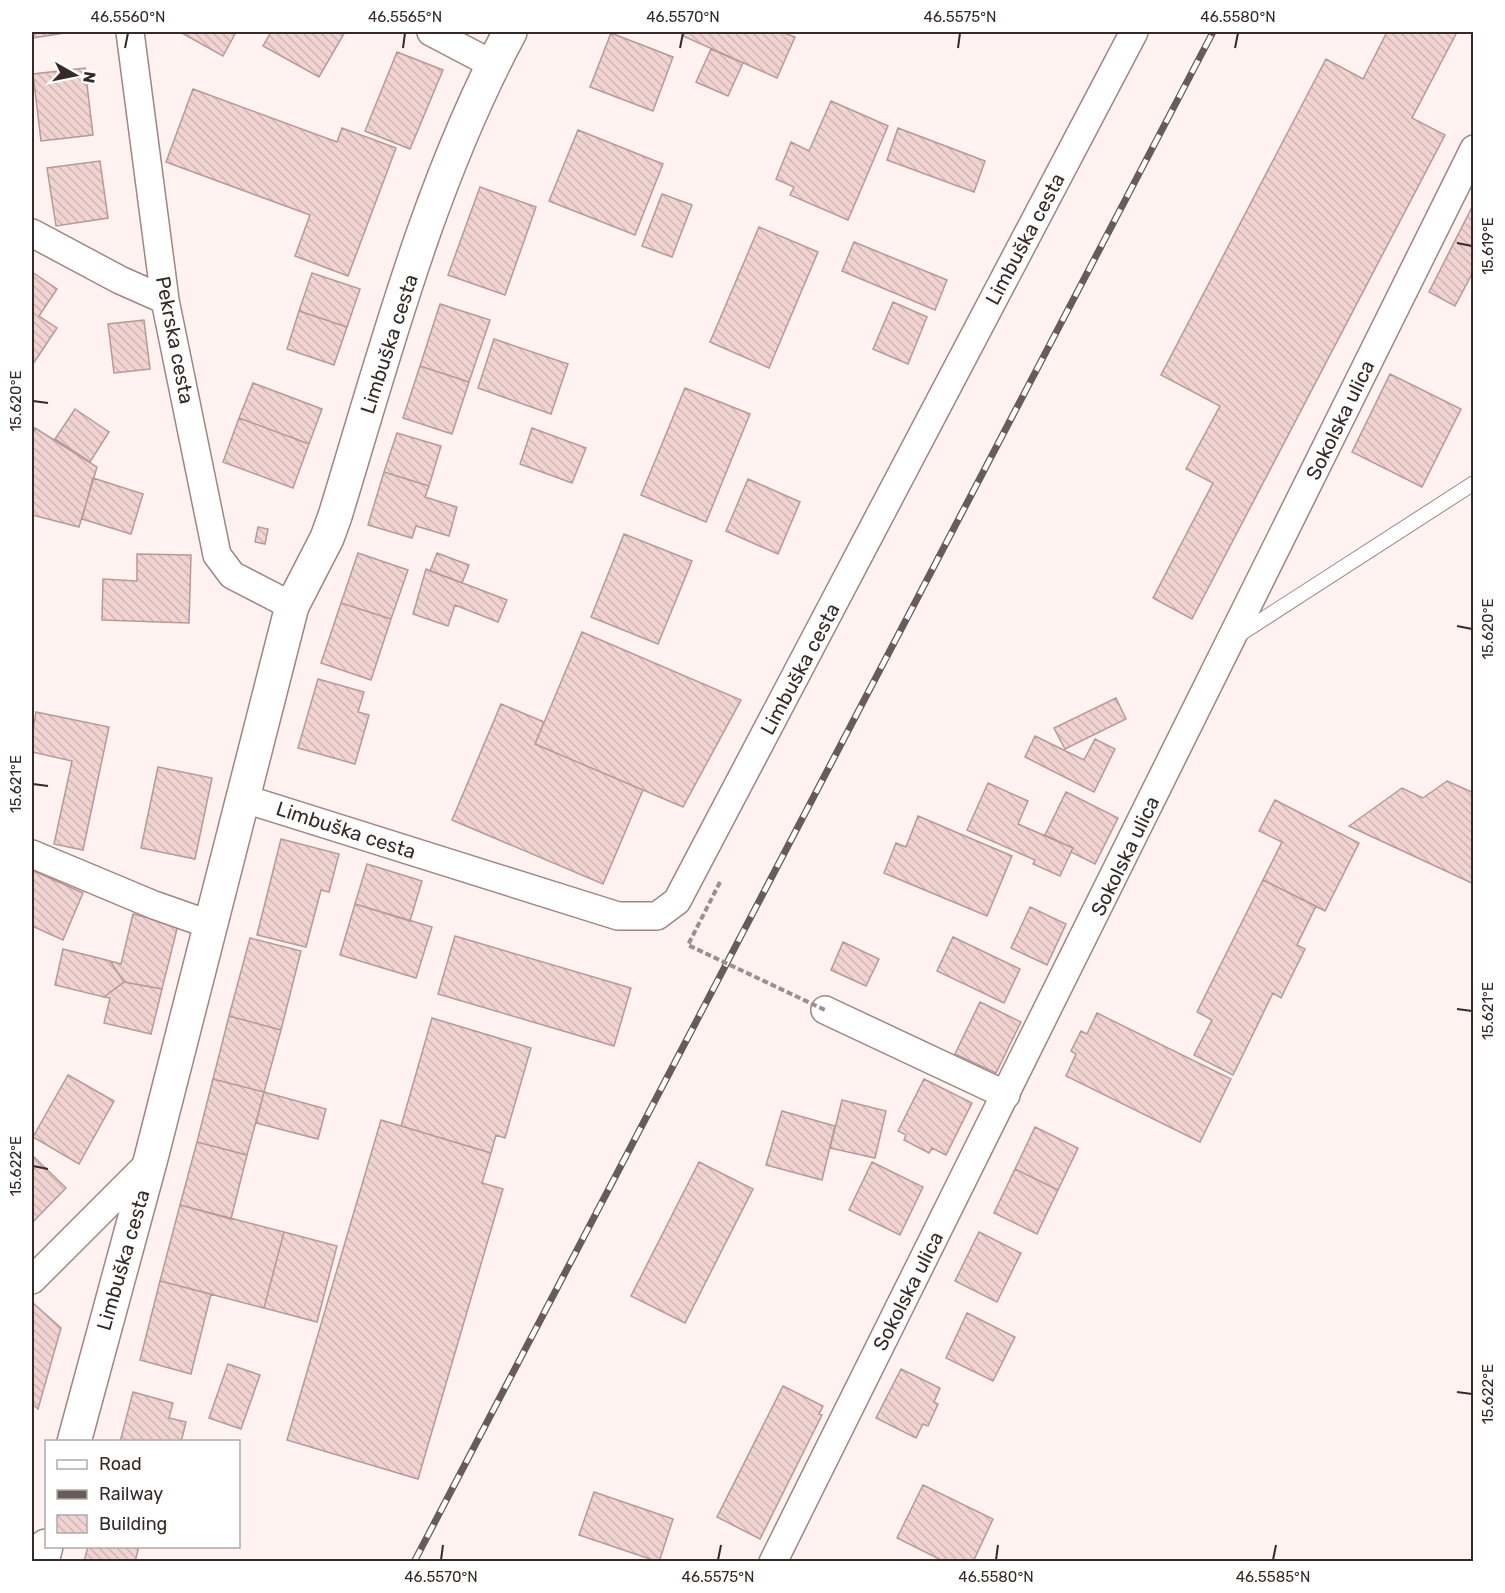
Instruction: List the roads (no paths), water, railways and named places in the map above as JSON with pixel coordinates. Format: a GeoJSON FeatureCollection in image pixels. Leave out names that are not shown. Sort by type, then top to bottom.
{"type":"FeatureCollection","features":[{"type":"Feature","properties":{"kind":"main road","name":"Limbuška cesta"},"geometry":{"type":"LineString","coordinates":[[75,1440],[150,1162],[292,606],[327,538],[437,196],[492,64],[510,32]]}},
{"type":"Feature","properties":{"kind":"street","name":"Pekrska cesta"},"geometry":{"type":"LineString","coordinates":[[130,32],[165,300],[218,555],[232,575],[292,606]]}},
{"type":"Feature","properties":{"kind":"street"},"geometry":{"type":"LineString","coordinates":[[431,32],[492,64]]}},
{"type":"Feature","properties":{"kind":"street","name":"Limbuška cesta"},"geometry":{"type":"LineString","coordinates":[[242,798],[618,916],[657,916],[677,901],[1134,32]]}},
{"type":"Feature","properties":{"kind":"street","name":"Sokolska ulica"},"geometry":{"type":"LineString","coordinates":[[773,1562],[997,1091],[1230,641],[1473,149]]}},
{"type":"Feature","properties":{"kind":"street"},"geometry":{"type":"LineString","coordinates":[[32,233],[120,280],[165,300]]}},
{"type":"Feature","properties":{"kind":"street"},"geometry":{"type":"LineString","coordinates":[[32,854],[154,905],[211,925]]}},
{"type":"Feature","properties":{"kind":"street"},"geometry":{"type":"LineString","coordinates":[[825,1010],[997,1091]]}},
{"type":"Feature","properties":{"kind":"street"},"geometry":{"type":"LineString","coordinates":[[32,1280],[150,1162]]}},
{"type":"Feature","properties":{"kind":"lane"},"geometry":{"type":"LineString","coordinates":[[1230,641],[1473,483]]}},
{"type":"Feature","properties":{"kind":"railway"},"geometry":{"type":"LineString","coordinates":[[414,1562],[1213,32]]}}]}
